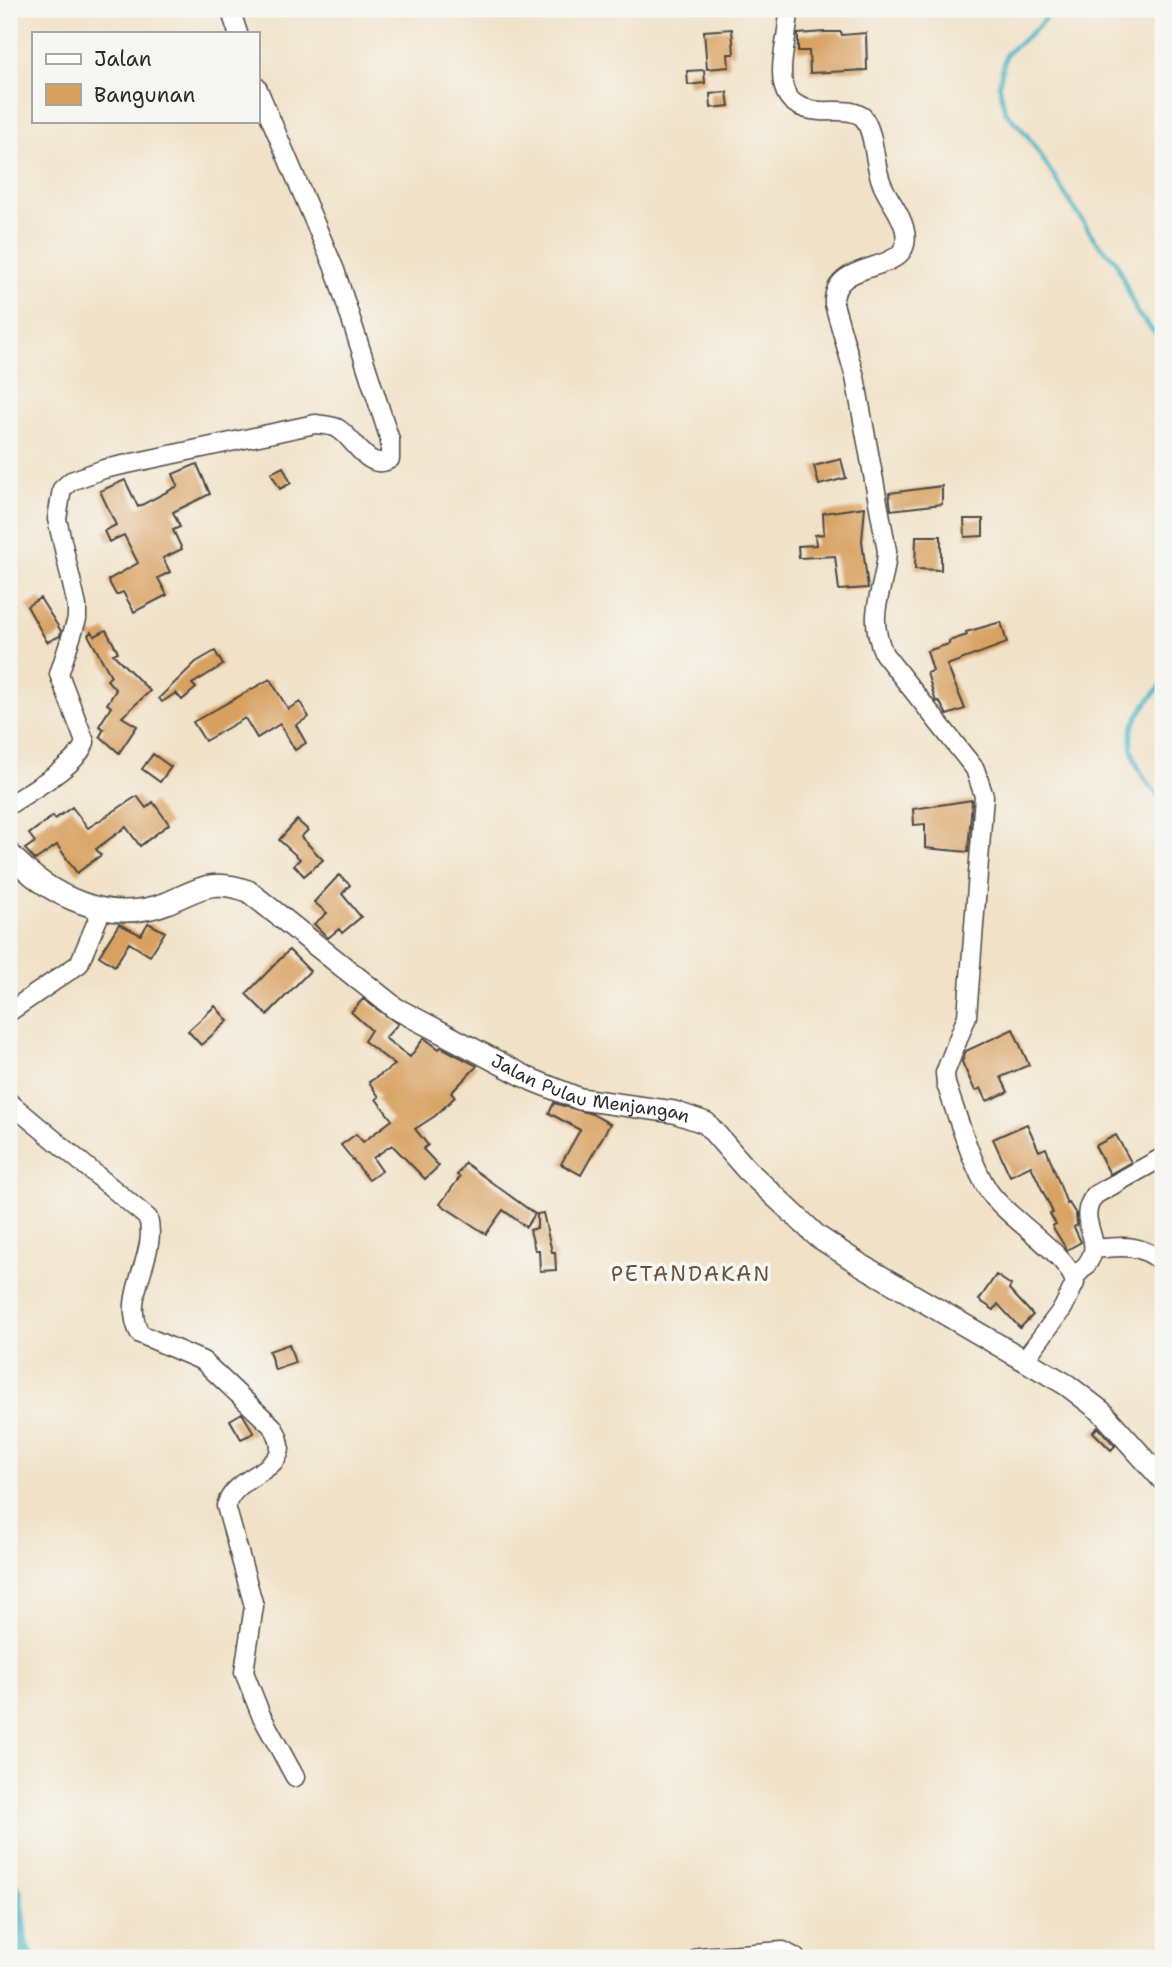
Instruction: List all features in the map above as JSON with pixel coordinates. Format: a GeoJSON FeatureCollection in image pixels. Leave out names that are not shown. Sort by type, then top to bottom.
{"type":"FeatureCollection","features":[{"type":"Feature","properties":{"kind":"street"},"geometry":{"type":"LineString","coordinates":[[230,9],[238,32]]}},
{"type":"Feature","properties":{"kind":"street"},"geometry":{"type":"LineString","coordinates":[[789,9],[783,64],[784,92],[790,102],[803,110],[847,111],[863,117],[868,124],[881,183],[904,227],[904,248],[885,264],[844,276],[834,292],[834,304],[855,377],[887,551],[886,568],[874,608],[875,634],[884,654],[975,769],[984,796],[967,1016],[945,1073],[946,1084],[990,1193],[1024,1229],[1068,1265],[1074,1277],[1071,1296],[1025,1359]]}},
{"type":"Feature","properties":{"kind":"street"},"geometry":{"type":"LineString","coordinates":[[9,805],[82,753],[85,742],[59,674],[77,619],[74,587],[57,519],[62,489],[71,481],[104,469],[305,425],[338,428],[370,460],[385,462],[390,458],[390,440],[384,419],[335,270],[259,92]]}},
{"type":"Feature","properties":{"kind":"street","name":"Jalan Pulau Menjangan"},"geometry":{"type":"LineString","coordinates":[[9,853],[24,870],[51,889],[102,909],[135,911],[166,903],[212,884],[229,884],[248,891],[395,1008],[532,1080],[580,1100],[674,1112],[706,1123],[747,1170],[817,1236],[878,1275],[1067,1385],[1102,1412],[1163,1480]]}},
{"type":"Feature","properties":{"kind":"street"},"geometry":{"type":"LineString","coordinates":[[9,1012],[79,963],[102,909]]}},
{"type":"Feature","properties":{"kind":"street"},"geometry":{"type":"LineString","coordinates":[[9,1102],[148,1217],[150,1230],[134,1301],[134,1319],[140,1334],[203,1361],[273,1427],[280,1438],[282,1448],[276,1461],[247,1479],[228,1499],[226,1506],[254,1606],[244,1672],[261,1715],[295,1777]]}},
{"type":"Feature","properties":{"kind":"street"},"geometry":{"type":"LineString","coordinates":[[1074,1277],[1089,1265],[1094,1249],[1087,1210],[1095,1195],[1163,1157]]}},
{"type":"Feature","properties":{"kind":"street"},"geometry":{"type":"LineString","coordinates":[[1094,1249],[1135,1247],[1149,1251],[1163,1262]]}},
{"type":"Feature","properties":{"kind":"street"},"geometry":{"type":"LineString","coordinates":[[699,1957],[782,1951],[796,1958]]}},
{"type":"Feature","properties":{"kind":"building"},"geometry":{"type":"Polygon","coordinates":[[[732,29],[734,54],[728,54],[729,67],[707,69],[704,31],[732,29]]]}},
{"type":"Feature","properties":{"kind":"building"},"geometry":{"type":"Polygon","coordinates":[[[841,32],[842,35],[866,33],[867,70],[810,73],[809,51],[798,51],[798,34],[841,32]]]}},
{"type":"Feature","properties":{"kind":"building"},"geometry":{"type":"Polygon","coordinates":[[[704,70],[705,83],[688,85],[687,71],[704,70]]]}},
{"type":"Feature","properties":{"kind":"building"},"geometry":{"type":"Polygon","coordinates":[[[727,92],[729,106],[711,108],[710,94],[727,92]]]}},
{"type":"Feature","properties":{"kind":"building"},"geometry":{"type":"Polygon","coordinates":[[[841,459],[846,478],[819,485],[814,466],[841,459]]]}},
{"type":"Feature","properties":{"kind":"building"},"geometry":{"type":"Polygon","coordinates":[[[197,464],[210,494],[173,512],[180,527],[173,530],[182,549],[163,558],[170,572],[158,578],[167,595],[134,612],[123,592],[116,595],[108,580],[138,563],[124,535],[109,542],[104,531],[116,525],[100,491],[125,480],[138,507],[178,486],[173,474],[197,464]]]}},
{"type":"Feature","properties":{"kind":"building"},"geometry":{"type":"Polygon","coordinates":[[[283,467],[291,483],[280,489],[271,473],[283,467]]]}},
{"type":"Feature","properties":{"kind":"building"},"geometry":{"type":"Polygon","coordinates":[[[942,486],[942,504],[891,510],[889,493],[942,486]]]}},
{"type":"Feature","properties":{"kind":"building"},"geometry":{"type":"Polygon","coordinates":[[[865,507],[862,541],[868,588],[839,590],[835,556],[799,558],[798,546],[816,545],[815,535],[824,534],[823,513],[865,507]]]}},
{"type":"Feature","properties":{"kind":"building"},"geometry":{"type":"Polygon","coordinates":[[[964,519],[983,519],[983,536],[965,537],[964,519]]]}},
{"type":"Feature","properties":{"kind":"building"},"geometry":{"type":"Polygon","coordinates":[[[916,536],[941,536],[941,570],[915,569],[916,536]]]}},
{"type":"Feature","properties":{"kind":"building"},"geometry":{"type":"Polygon","coordinates":[[[40,598],[61,631],[60,636],[47,642],[27,606],[40,598]]]}},
{"type":"Feature","properties":{"kind":"building"},"geometry":{"type":"Polygon","coordinates":[[[1001,622],[1007,643],[947,665],[965,709],[947,715],[939,701],[936,702],[927,673],[933,671],[927,651],[949,644],[949,641],[967,635],[966,632],[1001,622]]]}},
{"type":"Feature","properties":{"kind":"building"},"geometry":{"type":"Polygon","coordinates":[[[106,630],[118,652],[113,654],[150,691],[122,717],[137,726],[119,753],[100,736],[104,729],[99,726],[111,707],[107,704],[116,690],[107,680],[111,676],[88,635],[91,632],[95,636],[106,630]]]}},
{"type":"Feature","properties":{"kind":"building"},"geometry":{"type":"Polygon","coordinates":[[[215,651],[223,665],[192,684],[196,688],[182,700],[176,693],[162,702],[159,698],[196,662],[215,651]]]}},
{"type":"Feature","properties":{"kind":"building"},"geometry":{"type":"Polygon","coordinates":[[[270,679],[288,709],[300,702],[309,717],[296,725],[306,743],[295,750],[280,724],[257,738],[245,718],[205,741],[193,722],[270,679]]]}},
{"type":"Feature","properties":{"kind":"building"},"geometry":{"type":"Polygon","coordinates":[[[153,754],[171,767],[160,782],[142,769],[153,754]]]}},
{"type":"Feature","properties":{"kind":"building"},"geometry":{"type":"Polygon","coordinates":[[[137,796],[146,808],[153,802],[169,824],[140,846],[126,827],[96,849],[101,855],[77,873],[57,845],[35,860],[25,849],[35,842],[29,834],[53,816],[55,819],[72,807],[88,828],[137,796]]]}},
{"type":"Feature","properties":{"kind":"building"},"geometry":{"type":"Polygon","coordinates":[[[972,800],[968,852],[925,848],[925,824],[914,825],[913,809],[972,800]]]}},
{"type":"Feature","properties":{"kind":"building"},"geometry":{"type":"Polygon","coordinates":[[[297,820],[308,830],[301,837],[323,860],[304,876],[294,865],[300,859],[279,840],[297,820]]]}},
{"type":"Feature","properties":{"kind":"building"},"geometry":{"type":"Polygon","coordinates":[[[339,875],[350,885],[342,894],[361,917],[342,933],[339,929],[328,938],[314,924],[327,913],[314,902],[339,875]]]}},
{"type":"Feature","properties":{"kind":"building"},"geometry":{"type":"Polygon","coordinates":[[[148,923],[165,932],[150,956],[129,943],[115,966],[99,956],[119,924],[141,935],[148,923]]]}},
{"type":"Feature","properties":{"kind":"building"},"geometry":{"type":"Polygon","coordinates":[[[289,950],[310,971],[267,1015],[246,994],[289,950]]]}},
{"type":"Feature","properties":{"kind":"building"},"geometry":{"type":"Polygon","coordinates":[[[363,999],[398,1024],[385,1038],[410,1057],[424,1038],[439,1049],[441,1047],[477,1066],[451,1093],[455,1097],[435,1116],[415,1129],[428,1145],[423,1149],[439,1166],[425,1179],[392,1145],[373,1158],[382,1171],[369,1180],[341,1145],[356,1134],[363,1142],[392,1120],[376,1099],[379,1097],[369,1082],[395,1065],[364,1041],[371,1030],[351,1012],[363,999]]]}},
{"type":"Feature","properties":{"kind":"building"},"geometry":{"type":"Polygon","coordinates":[[[215,1006],[228,1021],[201,1045],[188,1031],[215,1006]]]}},
{"type":"Feature","properties":{"kind":"building"},"geometry":{"type":"Polygon","coordinates":[[[1013,1029],[1029,1065],[1001,1077],[1008,1092],[987,1101],[981,1088],[975,1091],[962,1062],[966,1051],[1013,1029]]]}},
{"type":"Feature","properties":{"kind":"building"},"geometry":{"type":"Polygon","coordinates":[[[554,1103],[592,1114],[610,1124],[581,1175],[561,1164],[580,1130],[549,1113],[554,1103]]]}},
{"type":"Feature","properties":{"kind":"building"},"geometry":{"type":"Polygon","coordinates":[[[1027,1124],[1039,1151],[1046,1148],[1067,1204],[1069,1203],[1076,1214],[1077,1225],[1074,1227],[1081,1242],[1067,1250],[1052,1226],[1056,1224],[1050,1214],[1053,1213],[1031,1166],[1010,1176],[993,1139],[1027,1124]]]}},
{"type":"Feature","properties":{"kind":"building"},"geometry":{"type":"Polygon","coordinates":[[[1116,1135],[1131,1162],[1110,1174],[1095,1146],[1116,1135]]]}},
{"type":"Feature","properties":{"kind":"building"},"geometry":{"type":"Polygon","coordinates":[[[465,1163],[535,1214],[526,1227],[503,1210],[486,1234],[440,1204],[460,1177],[457,1175],[465,1163]]]}},
{"type":"Feature","properties":{"kind":"building"},"geometry":{"type":"Polygon","coordinates":[[[543,1213],[552,1252],[555,1252],[556,1270],[540,1271],[539,1250],[535,1250],[530,1230],[537,1228],[537,1214],[543,1213]]]}},
{"type":"Feature","properties":{"kind":"building"},"geometry":{"type":"Polygon","coordinates":[[[996,1275],[1011,1285],[1009,1289],[1033,1315],[1020,1328],[998,1304],[994,1310],[979,1300],[996,1275]]]}},
{"type":"Feature","properties":{"kind":"building"},"geometry":{"type":"Polygon","coordinates":[[[289,1344],[295,1363],[275,1370],[269,1351],[289,1344]]]}},
{"type":"Feature","properties":{"kind":"building"},"geometry":{"type":"Polygon","coordinates":[[[242,1413],[254,1433],[241,1439],[230,1420],[242,1413]]]}},
{"type":"Feature","properties":{"kind":"building"},"geometry":{"type":"Polygon","coordinates":[[[1098,1427],[1115,1446],[1111,1450],[1093,1432],[1098,1427]]]}},
{"type":"Feature","properties":{"kind":"waterway"},"geometry":{"type":"LineString","coordinates":[[1053,9],[1036,29],[1006,54],[999,84],[1005,111],[1027,135],[1095,240],[1116,261],[1137,313],[1163,342]]}},
{"type":"Feature","properties":{"kind":"waterway"},"geometry":{"type":"LineString","coordinates":[[1163,683],[1139,715],[1131,735],[1133,753],[1140,771],[1163,799]]}},
{"type":"Feature","properties":{"kind":"waterway"},"geometry":{"type":"LineString","coordinates":[[9,1894],[15,1948],[21,1958]]}},
{"type":"Feature","properties":{"kind":"district","name":"PETANDAKAN"},"geometry":{"type":"Point","coordinates":[691,1274]}}]}
